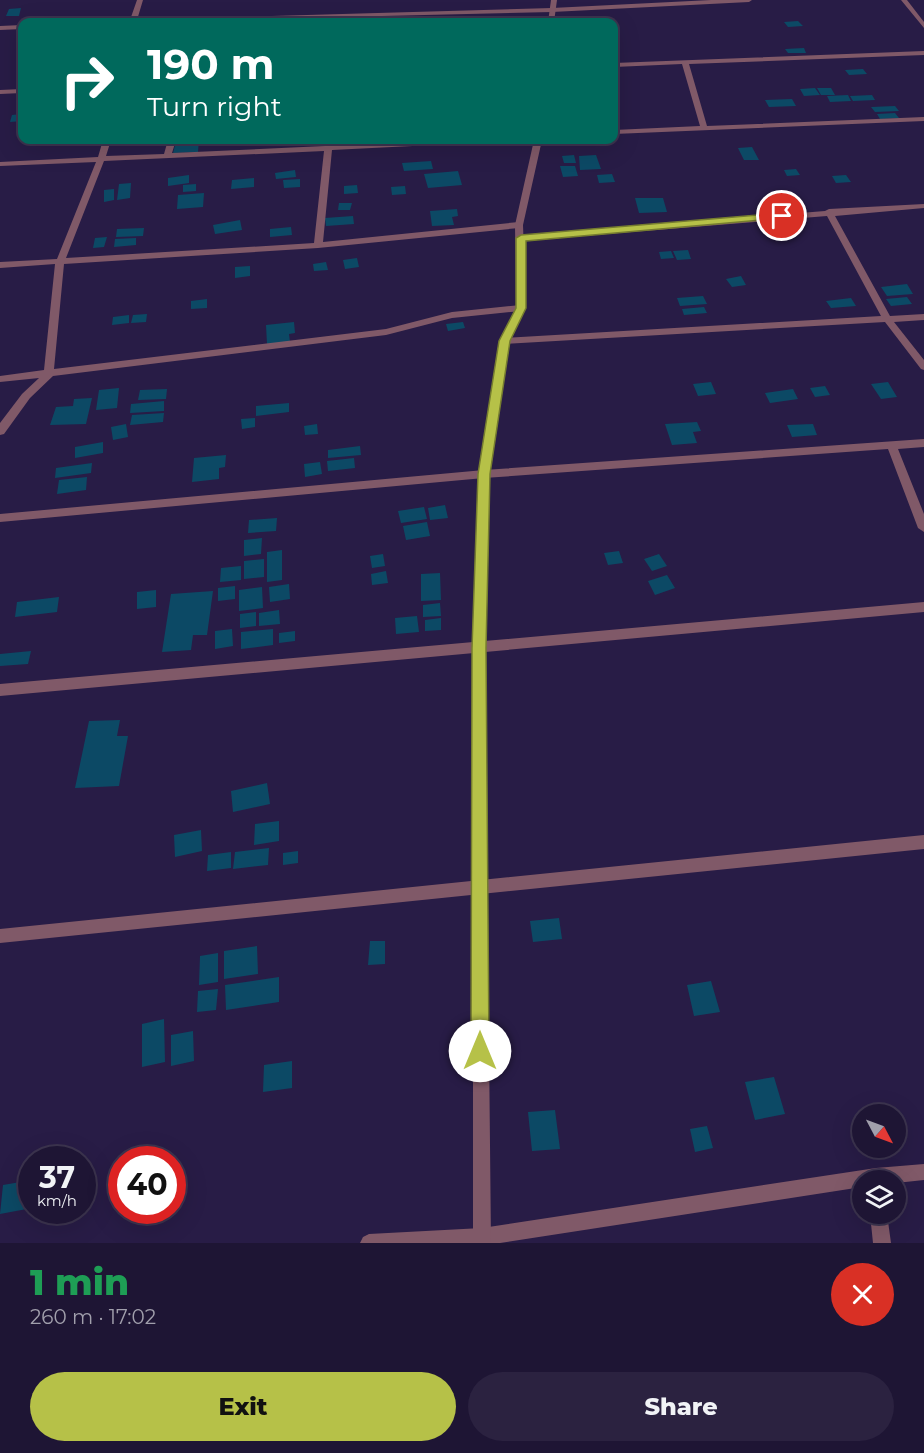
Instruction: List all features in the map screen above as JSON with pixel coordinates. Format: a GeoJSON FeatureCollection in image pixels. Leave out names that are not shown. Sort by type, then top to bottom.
{"type":"FeatureCollection","features":[{"type":"Feature","properties":{"kind":"street"},"geometry":{"type":"LineString","coordinates":[[134,18],[140,0]]}},
{"type":"Feature","properties":{"kind":"street"},"geometry":{"type":"LineString","coordinates":[[551,18],[554,0]]}},
{"type":"Feature","properties":{"kind":"street"},"geometry":{"type":"LineString","coordinates":[[242,18],[363,10],[552,10],[748,0]]}},
{"type":"Feature","properties":{"kind":"street"},"geometry":{"type":"LineString","coordinates":[[904,0],[924,26]]}},
{"type":"Feature","properties":{"kind":"street"},"geometry":{"type":"LineString","coordinates":[[0,28],[18,27]]}},
{"type":"Feature","properties":{"kind":"street"},"geometry":{"type":"LineString","coordinates":[[618,65],[924,53]]}},
{"type":"Feature","properties":{"kind":"street"},"geometry":{"type":"LineString","coordinates":[[685,62],[704,127]]}},
{"type":"Feature","properties":{"kind":"street"},"geometry":{"type":"LineString","coordinates":[[0,92],[18,90]]}},
{"type":"Feature","properties":{"kind":"street"},"geometry":{"type":"LineString","coordinates":[[618,132],[924,119]]}},
{"type":"Feature","properties":{"kind":"street"},"geometry":{"type":"LineString","coordinates":[[0,431],[26,396],[49,374],[60,262],[106,144]]}},
{"type":"Feature","properties":{"kind":"street"},"geometry":{"type":"LineString","coordinates":[[167,156],[171,144]]}},
{"type":"Feature","properties":{"kind":"street"},"geometry":{"type":"LineString","coordinates":[[0,164],[328,148],[356,144]]}},
{"type":"Feature","properties":{"kind":"street"},"geometry":{"type":"LineString","coordinates":[[482,1240],[479,648],[484,474],[504,341],[521,308],[520,232],[537,144]]}},
{"type":"Feature","properties":{"kind":"street"},"geometry":{"type":"LineString","coordinates":[[318,245],[328,148]]}},
{"type":"Feature","properties":{"kind":"street"},"geometry":{"type":"LineString","coordinates":[[0,265],[924,206]]}},
{"type":"Feature","properties":{"kind":"street"},"geometry":{"type":"LineString","coordinates":[[829,212],[888,320],[924,367]]}},
{"type":"Feature","properties":{"kind":"street"},"geometry":{"type":"LineString","coordinates":[[0,379],[386,332],[452,315],[521,308]]}},
{"type":"Feature","properties":{"kind":"street"},"geometry":{"type":"LineString","coordinates":[[504,341],[924,317]]}},
{"type":"Feature","properties":{"kind":"street"},"geometry":{"type":"LineString","coordinates":[[0,518],[484,474],[924,443]]}},
{"type":"Feature","properties":{"kind":"street"},"geometry":{"type":"LineString","coordinates":[[891,446],[924,528]]}},
{"type":"Feature","properties":{"kind":"street"},"geometry":{"type":"LineString","coordinates":[[0,690],[924,607]]}},
{"type":"Feature","properties":{"kind":"street"},"geometry":{"type":"LineString","coordinates":[[0,936],[924,842]]}},
{"type":"Feature","properties":{"kind":"street"},"geometry":{"type":"LineString","coordinates":[[906,1174],[924,1172]]}},
{"type":"Feature","properties":{"kind":"street"},"geometry":{"type":"LineString","coordinates":[[369,1243],[482,1240],[852,1182]]}},
{"type":"Feature","properties":{"kind":"street"},"geometry":{"type":"LineString","coordinates":[[880,1224],[882,1243]]}},
{"type":"Feature","properties":{"kind":"building"},"geometry":{"type":"Polygon","coordinates":[[[21,8],[19,16],[6,16],[9,9],[21,8]]]}},
{"type":"Feature","properties":{"kind":"building"},"geometry":{"type":"Polygon","coordinates":[[[798,21],[803,26],[788,27],[784,22],[798,21]]]}},
{"type":"Feature","properties":{"kind":"building"},"geometry":{"type":"Polygon","coordinates":[[[804,48],[806,53],[788,53],[785,49],[804,48]]]}},
{"type":"Feature","properties":{"kind":"building"},"geometry":{"type":"Polygon","coordinates":[[[863,69],[867,74],[849,75],[845,70],[863,69]]]}},
{"type":"Feature","properties":{"kind":"building"},"geometry":{"type":"Polygon","coordinates":[[[815,88],[820,95],[804,96],[800,89],[815,88]]]}},
{"type":"Feature","properties":{"kind":"building"},"geometry":{"type":"Polygon","coordinates":[[[817,88],[831,88],[835,95],[821,95],[817,88]]]}},
{"type":"Feature","properties":{"kind":"building"},"geometry":{"type":"Polygon","coordinates":[[[848,95],[851,101],[830,102],[827,96],[848,95]]]}},
{"type":"Feature","properties":{"kind":"building"},"geometry":{"type":"Polygon","coordinates":[[[872,95],[875,100],[853,101],[850,96],[872,95]]]}},
{"type":"Feature","properties":{"kind":"building"},"geometry":{"type":"Polygon","coordinates":[[[792,99],[796,106],[769,107],[765,100],[792,99]]]}},
{"type":"Feature","properties":{"kind":"building"},"geometry":{"type":"Polygon","coordinates":[[[895,106],[899,111],[875,112],[871,107],[895,106]]]}},
{"type":"Feature","properties":{"kind":"building"},"geometry":{"type":"Polygon","coordinates":[[[895,113],[899,118],[880,119],[877,114],[895,113]]]}},
{"type":"Feature","properties":{"kind":"building"},"geometry":{"type":"Polygon","coordinates":[[[18,114],[18,121],[10,122],[12,115],[18,114]]]}},
{"type":"Feature","properties":{"kind":"building"},"geometry":{"type":"Polygon","coordinates":[[[175,144],[199,144],[198,152],[173,153],[175,144]]]}},
{"type":"Feature","properties":{"kind":"building"},"geometry":{"type":"Polygon","coordinates":[[[752,147],[759,160],[744,160],[738,148],[752,147]]]}},
{"type":"Feature","properties":{"kind":"building"},"geometry":{"type":"Polygon","coordinates":[[[574,155],[576,163],[564,163],[562,156],[574,155]]]}},
{"type":"Feature","properties":{"kind":"building"},"geometry":{"type":"Polygon","coordinates":[[[596,155],[601,169],[580,170],[579,156],[596,155]]]}},
{"type":"Feature","properties":{"kind":"building"},"geometry":{"type":"Polygon","coordinates":[[[431,161],[433,169],[404,171],[402,163],[431,161]]]}},
{"type":"Feature","properties":{"kind":"building"},"geometry":{"type":"Polygon","coordinates":[[[560,166],[575,166],[578,176],[563,177],[560,166]]]}},
{"type":"Feature","properties":{"kind":"building"},"geometry":{"type":"Polygon","coordinates":[[[796,169],[800,175],[787,176],[784,170],[796,169]]]}},
{"type":"Feature","properties":{"kind":"building"},"geometry":{"type":"Polygon","coordinates":[[[295,170],[296,177],[276,179],[275,173],[295,170]]]}},
{"type":"Feature","properties":{"kind":"building"},"geometry":{"type":"Polygon","coordinates":[[[458,171],[462,185],[428,188],[424,174],[458,171]]]}},
{"type":"Feature","properties":{"kind":"building"},"geometry":{"type":"Polygon","coordinates":[[[612,174],[615,182],[599,183],[597,175],[612,174]]]}},
{"type":"Feature","properties":{"kind":"building"},"geometry":{"type":"Polygon","coordinates":[[[189,175],[189,183],[168,186],[168,178],[189,175]]]}},
{"type":"Feature","properties":{"kind":"building"},"geometry":{"type":"Polygon","coordinates":[[[846,175],[851,182],[836,183],[832,176],[846,175]]]}},
{"type":"Feature","properties":{"kind":"building"},"geometry":{"type":"Polygon","coordinates":[[[254,178],[254,187],[231,189],[232,180],[254,178]]]}},
{"type":"Feature","properties":{"kind":"building"},"geometry":{"type":"Polygon","coordinates":[[[300,179],[300,187],[284,188],[283,180],[300,179]]]}},
{"type":"Feature","properties":{"kind":"building"},"geometry":{"type":"Polygon","coordinates":[[[131,183],[130,198],[117,200],[119,184],[131,183]]]}},
{"type":"Feature","properties":{"kind":"building"},"geometry":{"type":"Polygon","coordinates":[[[196,184],[196,191],[183,192],[183,185],[196,184]]]}},
{"type":"Feature","properties":{"kind":"building"},"geometry":{"type":"Polygon","coordinates":[[[357,185],[358,193],[344,194],[344,186],[357,185]]]}},
{"type":"Feature","properties":{"kind":"building"},"geometry":{"type":"Polygon","coordinates":[[[405,186],[406,194],[392,195],[391,187],[405,186]]]}},
{"type":"Feature","properties":{"kind":"building"},"geometry":{"type":"Polygon","coordinates":[[[114,189],[114,200],[104,202],[104,190],[114,189]]]}},
{"type":"Feature","properties":{"kind":"building"},"geometry":{"type":"Polygon","coordinates":[[[204,193],[203,207],[177,209],[178,195],[204,193]]]}},
{"type":"Feature","properties":{"kind":"building"},"geometry":{"type":"Polygon","coordinates":[[[635,198],[663,198],[667,212],[639,213],[635,198]]]}},
{"type":"Feature","properties":{"kind":"building"},"geometry":{"type":"Polygon","coordinates":[[[339,203],[352,203],[350,210],[338,210],[339,203]]]}},
{"type":"Feature","properties":{"kind":"building"},"geometry":{"type":"Polygon","coordinates":[[[457,209],[458,216],[452,217],[454,225],[432,226],[430,211],[457,209]]]}},
{"type":"Feature","properties":{"kind":"building"},"geometry":{"type":"Polygon","coordinates":[[[353,216],[354,224],[326,226],[325,218],[353,216]]]}},
{"type":"Feature","properties":{"kind":"building"},"geometry":{"type":"Polygon","coordinates":[[[240,220],[242,230],[215,234],[213,225],[240,220]]]}},
{"type":"Feature","properties":{"kind":"building"},"geometry":{"type":"Polygon","coordinates":[[[291,227],[292,235],[270,237],[270,229],[291,227]]]}},
{"type":"Feature","properties":{"kind":"building"},"geometry":{"type":"Polygon","coordinates":[[[144,228],[143,236],[116,237],[117,229],[144,228]]]}},
{"type":"Feature","properties":{"kind":"building"},"geometry":{"type":"Polygon","coordinates":[[[107,237],[104,247],[93,248],[95,238],[107,237]]]}},
{"type":"Feature","properties":{"kind":"building"},"geometry":{"type":"Polygon","coordinates":[[[136,238],[136,245],[114,247],[115,239],[136,238]]]}},
{"type":"Feature","properties":{"kind":"building"},"geometry":{"type":"Polygon","coordinates":[[[688,250],[691,259],[677,260],[673,251],[688,250]]]}},
{"type":"Feature","properties":{"kind":"building"},"geometry":{"type":"Polygon","coordinates":[[[671,251],[674,258],[661,259],[659,252],[671,251]]]}},
{"type":"Feature","properties":{"kind":"building"},"geometry":{"type":"Polygon","coordinates":[[[357,258],[359,267],[345,269],[343,260],[357,258]]]}},
{"type":"Feature","properties":{"kind":"building"},"geometry":{"type":"Polygon","coordinates":[[[326,262],[328,270],[314,271],[313,264],[326,262]]]}},
{"type":"Feature","properties":{"kind":"building"},"geometry":{"type":"Polygon","coordinates":[[[250,266],[250,276],[235,278],[235,267],[250,266]]]}},
{"type":"Feature","properties":{"kind":"building"},"geometry":{"type":"Polygon","coordinates":[[[741,276],[746,285],[732,287],[726,279],[741,276]]]}},
{"type":"Feature","properties":{"kind":"building"},"geometry":{"type":"Polygon","coordinates":[[[907,284],[913,294],[887,296],[881,287],[907,284]]]}},
{"type":"Feature","properties":{"kind":"building"},"geometry":{"type":"Polygon","coordinates":[[[703,296],[707,304],[680,306],[677,298],[703,296]]]}},
{"type":"Feature","properties":{"kind":"building"},"geometry":{"type":"Polygon","coordinates":[[[907,297],[912,304],[891,306],[886,299],[907,297]]]}},
{"type":"Feature","properties":{"kind":"building"},"geometry":{"type":"Polygon","coordinates":[[[851,298],[856,306],[831,308],[826,301],[851,298]]]}},
{"type":"Feature","properties":{"kind":"building"},"geometry":{"type":"Polygon","coordinates":[[[207,299],[207,308],[191,309],[191,301],[207,299]]]}},
{"type":"Feature","properties":{"kind":"building"},"geometry":{"type":"Polygon","coordinates":[[[704,307],[707,313],[684,315],[682,309],[704,307]]]}},
{"type":"Feature","properties":{"kind":"building"},"geometry":{"type":"Polygon","coordinates":[[[147,314],[146,322],[131,323],[133,315],[147,314]]]}},
{"type":"Feature","properties":{"kind":"building"},"geometry":{"type":"Polygon","coordinates":[[[129,315],[129,323],[112,325],[113,317],[129,315]]]}},
{"type":"Feature","properties":{"kind":"building"},"geometry":{"type":"Polygon","coordinates":[[[294,322],[295,333],[289,334],[290,342],[267,344],[266,325],[294,322]]]}},
{"type":"Feature","properties":{"kind":"building"},"geometry":{"type":"Polygon","coordinates":[[[463,322],[465,328],[448,331],[446,324],[463,322]]]}},
{"type":"Feature","properties":{"kind":"building"},"geometry":{"type":"Polygon","coordinates":[[[711,382],[716,394],[698,396],[693,384],[711,382]]]}},
{"type":"Feature","properties":{"kind":"building"},"geometry":{"type":"Polygon","coordinates":[[[888,382],[897,397],[881,399],[871,384],[888,382]]]}},
{"type":"Feature","properties":{"kind":"building"},"geometry":{"type":"Polygon","coordinates":[[[825,386],[830,395],[815,397],[810,388],[825,386]]]}},
{"type":"Feature","properties":{"kind":"building"},"geometry":{"type":"Polygon","coordinates":[[[119,388],[117,408],[96,410],[99,390],[119,388]]]}},
{"type":"Feature","properties":{"kind":"building"},"geometry":{"type":"Polygon","coordinates":[[[167,389],[166,399],[138,400],[140,390],[167,389]]]}},
{"type":"Feature","properties":{"kind":"building"},"geometry":{"type":"Polygon","coordinates":[[[793,389],[798,399],[770,403],[765,393],[793,389]]]}},
{"type":"Feature","properties":{"kind":"building"},"geometry":{"type":"Polygon","coordinates":[[[92,398],[86,424],[50,425],[56,407],[73,406],[74,399],[92,398]]]}},
{"type":"Feature","properties":{"kind":"building"},"geometry":{"type":"Polygon","coordinates":[[[164,401],[164,411],[130,413],[131,404],[164,401]]]}},
{"type":"Feature","properties":{"kind":"building"},"geometry":{"type":"Polygon","coordinates":[[[289,403],[289,412],[256,416],[256,406],[289,403]]]}},
{"type":"Feature","properties":{"kind":"building"},"geometry":{"type":"Polygon","coordinates":[[[164,413],[163,422],[130,425],[132,415],[164,413]]]}},
{"type":"Feature","properties":{"kind":"building"},"geometry":{"type":"Polygon","coordinates":[[[255,418],[255,427],[242,429],[241,419],[255,418]]]}},
{"type":"Feature","properties":{"kind":"building"},"geometry":{"type":"Polygon","coordinates":[[[697,422],[701,431],[693,432],[697,443],[672,445],[665,424],[697,422]]]}},
{"type":"Feature","properties":{"kind":"building"},"geometry":{"type":"Polygon","coordinates":[[[126,424],[128,437],[113,440],[111,427],[126,424]]]}},
{"type":"Feature","properties":{"kind":"building"},"geometry":{"type":"Polygon","coordinates":[[[317,424],[318,434],[305,435],[304,426],[317,424]]]}},
{"type":"Feature","properties":{"kind":"building"},"geometry":{"type":"Polygon","coordinates":[[[813,424],[817,435],[792,437],[787,425],[813,424]]]}},
{"type":"Feature","properties":{"kind":"building"},"geometry":{"type":"Polygon","coordinates":[[[103,442],[103,453],[75,458],[75,447],[103,442]]]}},
{"type":"Feature","properties":{"kind":"building"},"geometry":{"type":"Polygon","coordinates":[[[360,446],[361,455],[328,458],[328,450],[360,446]]]}},
{"type":"Feature","properties":{"kind":"building"},"geometry":{"type":"Polygon","coordinates":[[[226,455],[225,467],[219,468],[219,479],[192,482],[194,458],[226,455]]]}},
{"type":"Feature","properties":{"kind":"building"},"geometry":{"type":"Polygon","coordinates":[[[354,458],[355,468],[328,471],[327,461],[354,458]]]}},
{"type":"Feature","properties":{"kind":"building"},"geometry":{"type":"Polygon","coordinates":[[[320,462],[322,474],[305,477],[304,464],[320,462]]]}},
{"type":"Feature","properties":{"kind":"building"},"geometry":{"type":"Polygon","coordinates":[[[92,463],[91,473],[55,478],[56,468],[92,463]]]}},
{"type":"Feature","properties":{"kind":"building"},"geometry":{"type":"Polygon","coordinates":[[[87,477],[86,490],[57,494],[59,480],[87,477]]]}},
{"type":"Feature","properties":{"kind":"building"},"geometry":{"type":"Polygon","coordinates":[[[445,505],[448,518],[430,520],[428,508],[445,505]]]}},
{"type":"Feature","properties":{"kind":"building"},"geometry":{"type":"Polygon","coordinates":[[[424,507],[427,519],[401,523],[398,511],[424,507]]]}},
{"type":"Feature","properties":{"kind":"building"},"geometry":{"type":"Polygon","coordinates":[[[277,518],[276,531],[248,533],[249,520],[277,518]]]}},
{"type":"Feature","properties":{"kind":"building"},"geometry":{"type":"Polygon","coordinates":[[[427,522],[430,536],[406,540],[403,526],[427,522]]]}},
{"type":"Feature","properties":{"kind":"building"},"geometry":{"type":"Polygon","coordinates":[[[262,538],[261,554],[244,556],[244,540],[262,538]]]}},
{"type":"Feature","properties":{"kind":"building"},"geometry":{"type":"Polygon","coordinates":[[[282,550],[282,580],[267,582],[267,552],[282,550]]]}},
{"type":"Feature","properties":{"kind":"building"},"geometry":{"type":"Polygon","coordinates":[[[619,551],[623,563],[608,565],[604,553],[619,551]]]}},
{"type":"Feature","properties":{"kind":"building"},"geometry":{"type":"Polygon","coordinates":[[[383,554],[385,566],[372,568],[370,556],[383,554]]]}},
{"type":"Feature","properties":{"kind":"building"},"geometry":{"type":"Polygon","coordinates":[[[659,554],[667,566],[652,571],[644,559],[659,554]]]}},
{"type":"Feature","properties":{"kind":"building"},"geometry":{"type":"Polygon","coordinates":[[[264,559],[264,577],[244,579],[244,561],[264,559]]]}},
{"type":"Feature","properties":{"kind":"building"},"geometry":{"type":"Polygon","coordinates":[[[241,566],[241,580],[220,582],[221,568],[241,566]]]}},
{"type":"Feature","properties":{"kind":"building"},"geometry":{"type":"Polygon","coordinates":[[[386,571],[388,583],[372,585],[371,574],[386,571]]]}},
{"type":"Feature","properties":{"kind":"building"},"geometry":{"type":"Polygon","coordinates":[[[440,573],[441,600],[421,601],[421,574],[440,573]]]}},
{"type":"Feature","properties":{"kind":"building"},"geometry":{"type":"Polygon","coordinates":[[[667,575],[675,588],[655,595],[648,581],[667,575]]]}},
{"type":"Feature","properties":{"kind":"building"},"geometry":{"type":"Polygon","coordinates":[[[289,584],[290,599],[270,602],[269,587],[289,584]]]}},
{"type":"Feature","properties":{"kind":"building"},"geometry":{"type":"Polygon","coordinates":[[[235,586],[235,599],[218,601],[218,588],[235,586]]]}},
{"type":"Feature","properties":{"kind":"building"},"geometry":{"type":"Polygon","coordinates":[[[262,587],[263,608],[239,611],[239,590],[262,587]]]}},
{"type":"Feature","properties":{"kind":"building"},"geometry":{"type":"Polygon","coordinates":[[[156,590],[156,607],[137,609],[137,592],[156,590]]]}},
{"type":"Feature","properties":{"kind":"building"},"geometry":{"type":"Polygon","coordinates":[[[213,591],[207,635],[193,635],[191,650],[162,652],[171,594],[213,591]]]}},
{"type":"Feature","properties":{"kind":"building"},"geometry":{"type":"Polygon","coordinates":[[[59,597],[57,612],[15,617],[17,602],[59,597]]]}},
{"type":"Feature","properties":{"kind":"building"},"geometry":{"type":"Polygon","coordinates":[[[440,603],[441,616],[423,617],[423,605],[440,603]]]}},
{"type":"Feature","properties":{"kind":"building"},"geometry":{"type":"Polygon","coordinates":[[[279,610],[280,624],[259,626],[259,613],[279,610]]]}},
{"type":"Feature","properties":{"kind":"building"},"geometry":{"type":"Polygon","coordinates":[[[256,612],[256,626],[240,628],[240,614],[256,612]]]}},
{"type":"Feature","properties":{"kind":"building"},"geometry":{"type":"Polygon","coordinates":[[[417,616],[419,632],[396,634],[395,618],[417,616]]]}},
{"type":"Feature","properties":{"kind":"building"},"geometry":{"type":"Polygon","coordinates":[[[441,618],[441,630],[425,631],[425,620],[441,618]]]}},
{"type":"Feature","properties":{"kind":"building"},"geometry":{"type":"Polygon","coordinates":[[[232,629],[233,646],[215,649],[215,631],[232,629]]]}},
{"type":"Feature","properties":{"kind":"building"},"geometry":{"type":"Polygon","coordinates":[[[273,629],[273,645],[241,649],[241,632],[273,629]]]}},
{"type":"Feature","properties":{"kind":"building"},"geometry":{"type":"Polygon","coordinates":[[[295,631],[295,641],[279,643],[279,633],[295,631]]]}},
{"type":"Feature","properties":{"kind":"building"},"geometry":{"type":"Polygon","coordinates":[[[31,651],[28,664],[0,666],[0,654],[31,651]]]}},
{"type":"Feature","properties":{"kind":"building"},"geometry":{"type":"Polygon","coordinates":[[[120,720],[117,736],[128,736],[119,786],[75,788],[89,721],[120,720]]]}},
{"type":"Feature","properties":{"kind":"building"},"geometry":{"type":"Polygon","coordinates":[[[267,783],[270,804],[233,812],[231,791],[267,783]]]}},
{"type":"Feature","properties":{"kind":"building"},"geometry":{"type":"Polygon","coordinates":[[[279,821],[279,841],[254,845],[255,824],[279,821]]]}},
{"type":"Feature","properties":{"kind":"building"},"geometry":{"type":"Polygon","coordinates":[[[201,830],[202,851],[175,857],[174,835],[201,830]]]}},
{"type":"Feature","properties":{"kind":"building"},"geometry":{"type":"Polygon","coordinates":[[[269,848],[268,865],[233,869],[235,852],[269,848]]]}},
{"type":"Feature","properties":{"kind":"building"},"geometry":{"type":"Polygon","coordinates":[[[298,851],[298,863],[283,865],[283,853],[298,851]]]}},
{"type":"Feature","properties":{"kind":"building"},"geometry":{"type":"Polygon","coordinates":[[[231,852],[231,868],[207,871],[208,855],[231,852]]]}},
{"type":"Feature","properties":{"kind":"building"},"geometry":{"type":"Polygon","coordinates":[[[559,918],[562,939],[533,942],[530,921],[559,918]]]}},
{"type":"Feature","properties":{"kind":"building"},"geometry":{"type":"Polygon","coordinates":[[[370,941],[385,941],[385,964],[368,965],[370,941]]]}},
{"type":"Feature","properties":{"kind":"building"},"geometry":{"type":"Polygon","coordinates":[[[257,946],[258,974],[224,979],[224,951],[257,946]]]}},
{"type":"Feature","properties":{"kind":"building"},"geometry":{"type":"Polygon","coordinates":[[[218,953],[218,982],[199,985],[200,956],[218,953]]]}},
{"type":"Feature","properties":{"kind":"building"},"geometry":{"type":"Polygon","coordinates":[[[279,977],[279,1002],[226,1010],[225,985],[279,977]]]}},
{"type":"Feature","properties":{"kind":"building"},"geometry":{"type":"Polygon","coordinates":[[[711,981],[720,1012],[694,1016],[687,985],[711,981]]]}},
{"type":"Feature","properties":{"kind":"building"},"geometry":{"type":"Polygon","coordinates":[[[218,989],[216,1010],[197,1012],[198,991],[218,989]]]}},
{"type":"Feature","properties":{"kind":"building"},"geometry":{"type":"Polygon","coordinates":[[[164,1019],[165,1062],[142,1067],[142,1024],[164,1019]]]}},
{"type":"Feature","properties":{"kind":"building"},"geometry":{"type":"Polygon","coordinates":[[[193,1031],[194,1061],[171,1066],[171,1035],[193,1031]]]}},
{"type":"Feature","properties":{"kind":"building"},"geometry":{"type":"Polygon","coordinates":[[[292,1061],[292,1088],[263,1092],[264,1065],[292,1061]]]}},
{"type":"Feature","properties":{"kind":"building"},"geometry":{"type":"Polygon","coordinates":[[[774,1077],[785,1114],[755,1120],[745,1082],[774,1077]]]}},
{"type":"Feature","properties":{"kind":"building"},"geometry":{"type":"Polygon","coordinates":[[[555,1110],[560,1149],[532,1151],[528,1112],[555,1110]]]}},
{"type":"Feature","properties":{"kind":"building"},"geometry":{"type":"Polygon","coordinates":[[[707,1126],[713,1148],[695,1152],[690,1129],[707,1126]]]}},
{"type":"Feature","properties":{"kind":"building"},"geometry":{"type":"Polygon","coordinates":[[[18,1182],[18,1211],[0,1214],[3,1185],[18,1182]]]}},
{"type":"Feature","properties":{"kind":"route"},"geometry":{"type":"LineString","coordinates":[[480,1051],[479,648],[484,474],[504,341],[521,308],[521,238],[782,216]]}}]}
